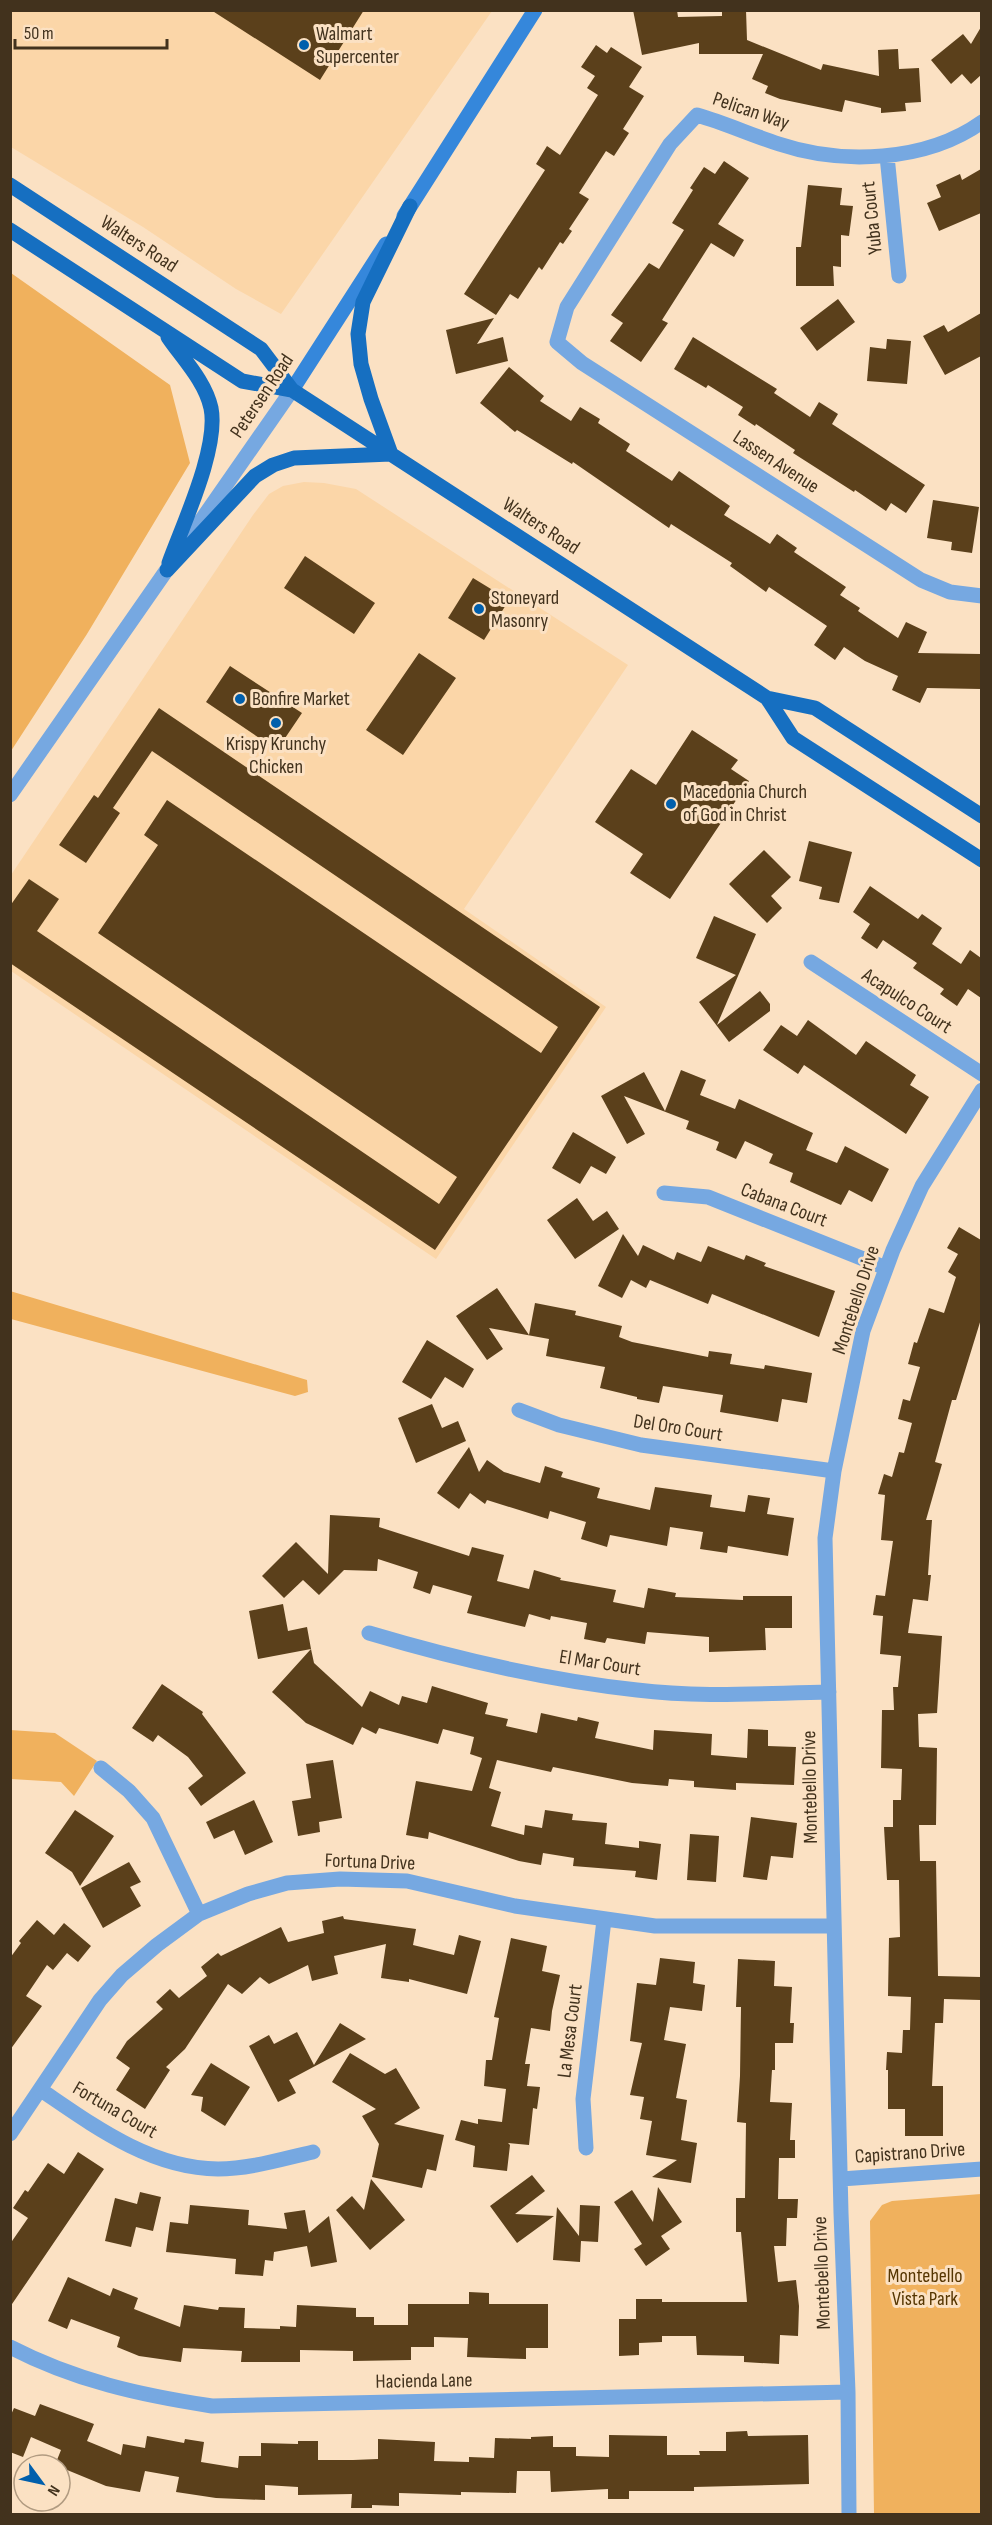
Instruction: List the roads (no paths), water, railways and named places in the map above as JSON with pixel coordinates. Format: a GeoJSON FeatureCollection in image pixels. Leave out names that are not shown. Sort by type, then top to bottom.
{"type":"FeatureCollection","features":[{"type":"Feature","properties":{"kind":"main road","name":"Walters Road"},"geometry":{"type":"LineString","coordinates":[[10,185],[261,349],[292,390],[767,698],[815,708],[981,816]]}},
{"type":"Feature","properties":{"kind":"main road"},"geometry":{"type":"LineString","coordinates":[[167,570],[255,476],[273,465],[294,458],[391,454],[361,364],[358,334],[363,302],[410,206]]}},
{"type":"Feature","properties":{"kind":"main road","name":"Walters Road"},"geometry":{"type":"LineString","coordinates":[[10,230],[242,381],[292,390]]}},
{"type":"Feature","properties":{"kind":"main road"},"geometry":{"type":"LineString","coordinates":[[160,328],[203,387],[211,409],[211,447],[167,570]]}},
{"type":"Feature","properties":{"kind":"main road","name":"Walters Road"},"geometry":{"type":"LineString","coordinates":[[767,698],[793,738],[981,860]]}},
{"type":"Feature","properties":{"kind":"street","name":"Petersen Road"},"geometry":{"type":"LineString","coordinates":[[10,795],[292,390],[535,10]]}},
{"type":"Feature","properties":{"kind":"street","name":"Pelican Way"},"geometry":{"type":"LineString","coordinates":[[557,342],[567,307],[670,144],[697,115],[731,125],[779,145],[827,156],[887,156],[939,144],[981,122]]}},
{"type":"Feature","properties":{"kind":"street","name":"Yuba Court"},"geometry":{"type":"LineString","coordinates":[[887,156],[899,276]]}},
{"type":"Feature","properties":{"kind":"street","name":"Lassen Avenue"},"geometry":{"type":"LineString","coordinates":[[557,342],[582,363],[921,580],[950,592],[981,596]]}},
{"type":"Feature","properties":{"kind":"street","name":"Acapulco Court"},"geometry":{"type":"LineString","coordinates":[[811,962],[981,1074]]}},
{"type":"Feature","properties":{"kind":"street","name":"Montebello Drive"},"geometry":{"type":"LineString","coordinates":[[849,2514],[849,2392],[841,2179],[825,1538],[834,1471],[863,1332],[886,1268],[922,1186],[981,1090]]}},
{"type":"Feature","properties":{"kind":"street","name":"Cabana Court"},"geometry":{"type":"LineString","coordinates":[[664,1193],[708,1197],[886,1268]]}},
{"type":"Feature","properties":{"kind":"street","name":"Del Oro Court"},"geometry":{"type":"LineString","coordinates":[[519,1410],[560,1425],[640,1446],[834,1471]]}},
{"type":"Feature","properties":{"kind":"street","name":"El Mar Court"},"geometry":{"type":"LineString","coordinates":[[369,1633],[423,1649],[557,1678],[639,1691],[721,1695],[829,1692]]}},
{"type":"Feature","properties":{"kind":"street"},"geometry":{"type":"LineString","coordinates":[[101,1768],[129,1791],[153,1818],[200,1914]]}},
{"type":"Feature","properties":{"kind":"street","name":"Fortuna Drive"},"geometry":{"type":"LineString","coordinates":[[10,2134],[100,2000],[122,1974],[200,1914],[248,1894],[287,1883],[340,1879],[407,1881],[515,1906],[655,1926],[834,1926]]}},
{"type":"Feature","properties":{"kind":"street","name":"La Mesa Court"},"geometry":{"type":"LineString","coordinates":[[586,2148],[583,2099],[604,1920]]}},
{"type":"Feature","properties":{"kind":"street","name":"Fortuna Court"},"geometry":{"type":"LineString","coordinates":[[41,2090],[122,2143],[150,2155],[178,2163],[218,2169],[258,2165],[313,2152]]}},
{"type":"Feature","properties":{"kind":"street","name":"Capistrano Drive"},"geometry":{"type":"LineString","coordinates":[[841,2179],[981,2169]]}},
{"type":"Feature","properties":{"kind":"street","name":"Hacienda Lane"},"geometry":{"type":"LineString","coordinates":[[10,2347],[42,2364],[87,2380],[170,2400],[213,2406],[849,2392]]}},
{"type":"Feature","properties":{"kind":"place","name":"Walmart Supercenter"},"geometry":{"type":"Point","coordinates":[304,45]}},
{"type":"Feature","properties":{"kind":"place","name":"Stoneyard Masonry"},"geometry":{"type":"Point","coordinates":[479,609]}},
{"type":"Feature","properties":{"kind":"place","name":"Bonfire Market"},"geometry":{"type":"Point","coordinates":[240,699]}},
{"type":"Feature","properties":{"kind":"place","name":"Krispy Krunchy Chicken"},"geometry":{"type":"Point","coordinates":[276,723]}},
{"type":"Feature","properties":{"kind":"place","name":"Macedonia Church of God in Christ"},"geometry":{"type":"Point","coordinates":[671,804]}},
{"type":"Feature","properties":{"kind":"park label","name":"Montebello Vista Park"},"geometry":{"type":"Point","coordinates":[925,2288]}}]}
